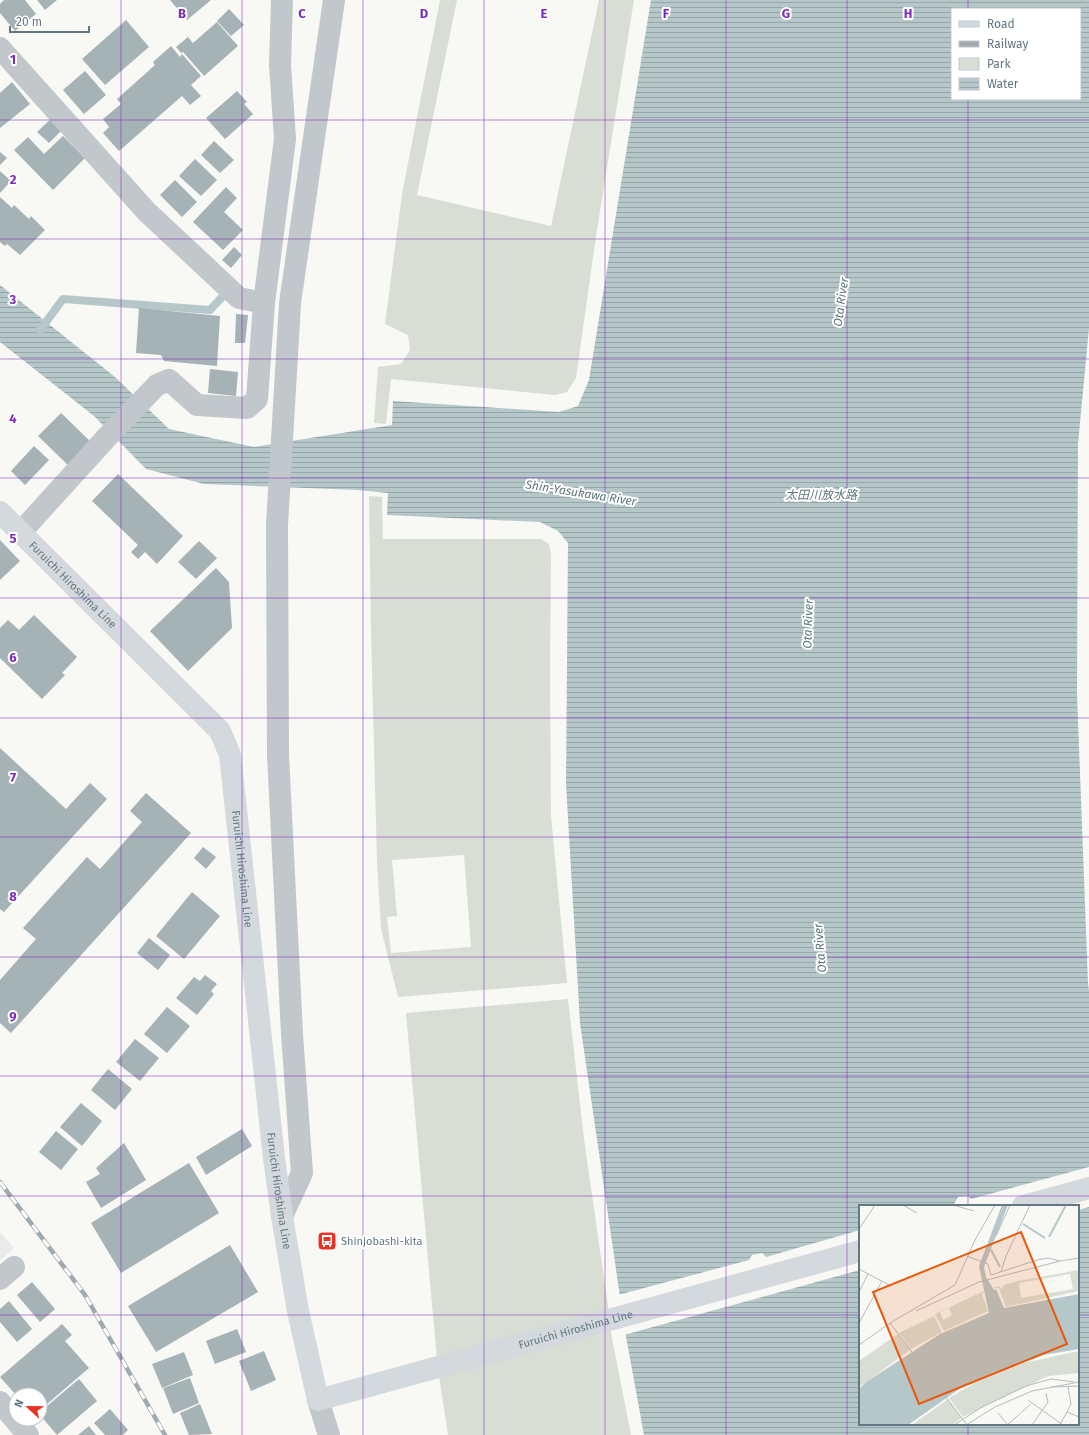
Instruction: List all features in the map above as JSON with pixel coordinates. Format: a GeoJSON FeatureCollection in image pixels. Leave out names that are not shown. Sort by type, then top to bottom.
{"type":"FeatureCollection","features":[{"type":"Feature","properties":{"kind":"main road","name":"Furuichi Hiroshima Line"},"geometry":{"type":"LineString","coordinates":[[0,512],[220,730],[230,755],[274,1158],[298,1311],[318,1400],[859,1251]]}},
{"type":"Feature","properties":{"kind":"main road"},"geometry":{"type":"LineString","coordinates":[[1027,1205],[1089,1188]]}},
{"type":"Feature","properties":{"kind":"street"},"geometry":{"type":"LineString","coordinates":[[20,533],[108,436],[157,385],[169,380],[196,405],[247,408],[258,399],[264,303],[285,139],[280,65],[282,0]]}},
{"type":"Feature","properties":{"kind":"street"},"geometry":{"type":"LineString","coordinates":[[282,1216],[302,1173],[292,1034],[278,755],[277,525],[290,303],[334,0]]}},
{"type":"Feature","properties":{"kind":"street"},"geometry":{"type":"LineString","coordinates":[[0,48],[147,212],[239,298],[264,303]]}},
{"type":"Feature","properties":{"kind":"street"},"geometry":{"type":"LineString","coordinates":[[318,1400],[319,1435]]}},
{"type":"Feature","properties":{"kind":"street"},"geometry":{"type":"LineString","coordinates":[[318,1400],[329,1435]]}},
{"type":"Feature","properties":{"kind":"street"},"geometry":{"type":"LineString","coordinates":[[0,1402],[28,1435]]}},
{"type":"Feature","properties":{"kind":"shaded area"},"geometry":{"type":"Polygon","coordinates":[[[0,1232],[14,1248],[0,1261],[0,1232]]]}},
{"type":"Feature","properties":{"kind":"green space"},"geometry":{"type":"Polygon","coordinates":[[[440,0],[457,0],[417,195],[551,226],[599,0],[634,0],[596,236],[576,378],[567,392],[555,395],[391,379],[386,424],[374,423],[378,367],[401,364],[410,350],[408,335],[385,324],[402,194],[440,0]]]}},
{"type":"Feature","properties":{"kind":"green space"},"geometry":{"type":"Polygon","coordinates":[[[369,496],[382,497],[383,539],[541,539],[549,544],[551,555],[551,816],[567,983],[398,997],[381,929],[377,861],[369,496]],[[464,855],[392,860],[397,916],[387,917],[391,953],[471,947],[464,855]]]}},
{"type":"Feature","properties":{"kind":"green space"},"geometry":{"type":"Polygon","coordinates":[[[568,999],[584,1139],[609,1313],[437,1360],[406,1013],[568,999]]]}},
{"type":"Feature","properties":{"kind":"green space"},"geometry":{"type":"Polygon","coordinates":[[[610,1328],[631,1435],[448,1435],[439,1376],[610,1328]]]}},
{"type":"Feature","properties":{"kind":"water","name":"太田川放水路"},"geometry":{"type":"Polygon","coordinates":[[[651,0],[1089,0],[1089,328],[1078,444],[1077,694],[1089,991],[1089,1435],[644,1435],[625,1331],[580,1023],[566,784],[568,543],[558,531],[540,522],[387,515],[388,493],[358,490],[204,484],[146,469],[94,416],[0,342],[0,285],[115,377],[169,429],[254,447],[392,425],[393,401],[559,412],[578,406],[589,380],[651,0]]]}},
{"type":"Feature","properties":{"kind":"pier"},"geometry":{"type":"Polygon","coordinates":[[[1089,1167],[1089,1207],[1079,1210],[1079,1205],[950,1205],[954,1204],[958,1197],[968,1196],[971,1199],[1089,1167]]]}},
{"type":"Feature","properties":{"kind":"pier"},"geometry":{"type":"Polygon","coordinates":[[[859,1230],[859,1270],[624,1335],[618,1295],[749,1260],[752,1255],[762,1253],[766,1257],[859,1230]]]}},
{"type":"Feature","properties":{"kind":"building"},"geometry":{"type":"Polygon","coordinates":[[[4,0],[25,0],[36,14],[15,31],[0,13],[0,4],[4,0]]]}},
{"type":"Feature","properties":{"kind":"building"},"geometry":{"type":"Polygon","coordinates":[[[37,0],[57,0],[45,10],[37,0]]]}},
{"type":"Feature","properties":{"kind":"building"},"geometry":{"type":"Polygon","coordinates":[[[170,0],[211,0],[187,20],[170,0]]]}},
{"type":"Feature","properties":{"kind":"building"},"geometry":{"type":"Polygon","coordinates":[[[229,9],[244,25],[231,36],[217,21],[229,9]]]}},
{"type":"Feature","properties":{"kind":"building"},"geometry":{"type":"Polygon","coordinates":[[[126,20],[149,47],[105,85],[82,59],[126,20]]]}},
{"type":"Feature","properties":{"kind":"building"},"geometry":{"type":"Polygon","coordinates":[[[217,22],[238,46],[204,76],[183,52],[181,53],[176,47],[188,37],[193,43],[217,22]]]}},
{"type":"Feature","properties":{"kind":"building"},"geometry":{"type":"Polygon","coordinates":[[[171,46],[180,57],[182,54],[201,76],[191,85],[201,96],[190,105],[182,96],[119,151],[103,133],[109,127],[103,119],[121,104],[117,99],[155,65],[153,62],[171,46]]]}},
{"type":"Feature","properties":{"kind":"building"},"geometry":{"type":"Polygon","coordinates":[[[85,71],[106,95],[84,114],[63,90],[85,71]]]}},
{"type":"Feature","properties":{"kind":"building"},"geometry":{"type":"Polygon","coordinates":[[[12,82],[30,104],[0,128],[0,93],[12,82]]]}},
{"type":"Feature","properties":{"kind":"building"},"geometry":{"type":"Polygon","coordinates":[[[237,91],[247,102],[244,104],[253,114],[225,139],[206,118],[237,91]]]}},
{"type":"Feature","properties":{"kind":"building"},"geometry":{"type":"Polygon","coordinates":[[[52,118],[63,129],[49,143],[37,132],[52,118]]]}},
{"type":"Feature","properties":{"kind":"building"},"geometry":{"type":"Polygon","coordinates":[[[63,136],[85,158],[53,190],[14,150],[28,137],[44,154],[63,136]]]}},
{"type":"Feature","properties":{"kind":"building"},"geometry":{"type":"Polygon","coordinates":[[[214,141],[234,160],[220,173],[201,155],[214,141]]]}},
{"type":"Feature","properties":{"kind":"building"},"geometry":{"type":"Polygon","coordinates":[[[0,152],[7,158],[0,165],[0,152]]]}},
{"type":"Feature","properties":{"kind":"building"},"geometry":{"type":"Polygon","coordinates":[[[195,159],[217,180],[201,196],[179,176],[195,159]]]}},
{"type":"Feature","properties":{"kind":"building"},"geometry":{"type":"Polygon","coordinates":[[[0,171],[11,181],[0,193],[0,171]]]}},
{"type":"Feature","properties":{"kind":"building"},"geometry":{"type":"Polygon","coordinates":[[[175,180],[197,202],[182,217],[160,195],[175,180]]]}},
{"type":"Feature","properties":{"kind":"building"},"geometry":{"type":"Polygon","coordinates":[[[226,187],[237,198],[224,212],[243,230],[223,250],[193,222],[226,187]]]}},
{"type":"Feature","properties":{"kind":"building"},"geometry":{"type":"Polygon","coordinates":[[[0,197],[12,208],[14,205],[29,219],[31,216],[45,230],[20,255],[7,244],[5,246],[0,242],[0,197]]]}},
{"type":"Feature","properties":{"kind":"building"},"geometry":{"type":"Polygon","coordinates":[[[234,247],[242,255],[231,268],[222,260],[234,247]]]}},
{"type":"Feature","properties":{"kind":"building"},"geometry":{"type":"Polygon","coordinates":[[[139,308],[220,316],[217,366],[164,361],[161,355],[136,353],[139,308]]]}},
{"type":"Feature","properties":{"kind":"building"},"geometry":{"type":"Polygon","coordinates":[[[236,314],[248,315],[245,343],[235,343],[236,314]]]}},
{"type":"Feature","properties":{"kind":"building"},"geometry":{"type":"Polygon","coordinates":[[[210,369],[238,372],[236,396],[208,393],[210,369]]]}},
{"type":"Feature","properties":{"kind":"building"},"geometry":{"type":"Polygon","coordinates":[[[61,413],[94,445],[71,468],[38,436],[61,413]]]}},
{"type":"Feature","properties":{"kind":"building"},"geometry":{"type":"Polygon","coordinates":[[[34,446],[49,460],[25,485],[11,471],[34,446]]]}},
{"type":"Feature","properties":{"kind":"building"},"geometry":{"type":"Polygon","coordinates":[[[118,474],[183,536],[157,564],[145,552],[138,559],[131,552],[138,545],[92,501],[118,474]]]}},
{"type":"Feature","properties":{"kind":"building"},"geometry":{"type":"Polygon","coordinates":[[[0,540],[20,561],[0,580],[0,540]]]}},
{"type":"Feature","properties":{"kind":"building"},"geometry":{"type":"Polygon","coordinates":[[[199,541],[217,558],[196,579],[178,562],[199,541]]]}},
{"type":"Feature","properties":{"kind":"building"},"geometry":{"type":"Polygon","coordinates":[[[216,568],[229,582],[232,628],[188,671],[150,631],[216,568]]]}},
{"type":"Feature","properties":{"kind":"building"},"geometry":{"type":"Polygon","coordinates":[[[34,615],[77,657],[62,673],[65,675],[42,699],[0,658],[0,628],[8,620],[19,630],[34,615]]]}},
{"type":"Feature","properties":{"kind":"building"},"geometry":{"type":"Polygon","coordinates":[[[0,748],[66,809],[90,783],[107,799],[4,912],[0,909],[0,748]]]}},
{"type":"Feature","properties":{"kind":"building"},"geometry":{"type":"Polygon","coordinates":[[[146,793],[191,833],[11,1033],[0,1023],[0,980],[36,939],[23,928],[87,857],[100,869],[142,822],[130,811],[146,793]]]}},
{"type":"Feature","properties":{"kind":"building"},"geometry":{"type":"Polygon","coordinates":[[[203,847],[216,857],[206,869],[194,858],[203,847]]]}},
{"type":"Feature","properties":{"kind":"building"},"geometry":{"type":"Polygon","coordinates":[[[192,892],[220,916],[184,959],[156,936],[192,892]]]}},
{"type":"Feature","properties":{"kind":"building"},"geometry":{"type":"Polygon","coordinates":[[[149,938],[170,955],[158,970],[137,953],[149,938]]]}},
{"type":"Feature","properties":{"kind":"building"},"geometry":{"type":"Polygon","coordinates":[[[205,975],[217,984],[211,991],[214,994],[197,1015],[176,998],[194,977],[200,981],[205,975]]]}},
{"type":"Feature","properties":{"kind":"building"},"geometry":{"type":"Polygon","coordinates":[[[167,1007],[190,1026],[167,1053],[144,1034],[167,1007]]]}},
{"type":"Feature","properties":{"kind":"building"},"geometry":{"type":"Polygon","coordinates":[[[135,1039],[159,1058],[140,1081],[116,1062],[135,1039]]]}},
{"type":"Feature","properties":{"kind":"building"},"geometry":{"type":"Polygon","coordinates":[[[108,1069],[132,1089],[115,1110],[91,1090],[108,1069]]]}},
{"type":"Feature","properties":{"kind":"building"},"geometry":{"type":"Polygon","coordinates":[[[81,1103],[102,1121],[82,1146],[60,1127],[81,1103]]]}},
{"type":"Feature","properties":{"kind":"building"},"geometry":{"type":"Polygon","coordinates":[[[242,1129],[252,1146],[206,1175],[196,1157],[242,1129]]]}},
{"type":"Feature","properties":{"kind":"building"},"geometry":{"type":"Polygon","coordinates":[[[56,1131],[78,1149],[61,1170],[39,1152],[56,1131]]]}},
{"type":"Feature","properties":{"kind":"building"},"geometry":{"type":"Polygon","coordinates":[[[124,1143],[146,1180],[101,1208],[86,1182],[100,1174],[96,1168],[124,1143]]]}},
{"type":"Feature","properties":{"kind":"building"},"geometry":{"type":"Polygon","coordinates":[[[189,1163],[219,1213],[121,1273],[91,1223],[189,1163]]]}},
{"type":"Feature","properties":{"kind":"building"},"geometry":{"type":"Polygon","coordinates":[[[230,1245],[258,1292],[156,1352],[128,1306],[230,1245]]]}},
{"type":"Feature","properties":{"kind":"building"},"geometry":{"type":"Polygon","coordinates":[[[32,1282],[55,1309],[40,1322],[17,1295],[32,1282]]]}},
{"type":"Feature","properties":{"kind":"building"},"geometry":{"type":"Polygon","coordinates":[[[9,1301],[32,1329],[17,1342],[0,1322],[0,1309],[9,1301]]]}},
{"type":"Feature","properties":{"kind":"building"},"geometry":{"type":"Polygon","coordinates":[[[62,1324],[72,1335],[65,1341],[89,1368],[48,1403],[48,1387],[9,1387],[0,1377],[62,1324]]]}},
{"type":"Feature","properties":{"kind":"building"},"geometry":{"type":"Polygon","coordinates":[[[237,1329],[246,1352],[215,1364],[206,1341],[237,1329]]]}},
{"type":"Feature","properties":{"kind":"building"},"geometry":{"type":"Polygon","coordinates":[[[264,1351],[276,1380],[251,1391],[239,1361],[264,1351]]]}},
{"type":"Feature","properties":{"kind":"building"},"geometry":{"type":"Polygon","coordinates":[[[184,1352],[193,1375],[162,1388],[152,1364],[184,1352]]]}},
{"type":"Feature","properties":{"kind":"building"},"geometry":{"type":"Polygon","coordinates":[[[190,1378],[199,1403],[173,1414],[163,1388],[190,1378]]]}},
{"type":"Feature","properties":{"kind":"building"},"geometry":{"type":"Polygon","coordinates":[[[79,1379],[97,1401],[57,1435],[48,1424],[48,1405],[79,1379]]]}},
{"type":"Feature","properties":{"kind":"building"},"geometry":{"type":"Polygon","coordinates":[[[200,1404],[212,1434],[189,1435],[180,1413],[200,1404]]]}},
{"type":"Feature","properties":{"kind":"building"},"geometry":{"type":"Polygon","coordinates":[[[110,1409],[128,1430],[123,1435],[105,1435],[94,1423],[110,1409]]]}},
{"type":"Feature","properties":{"kind":"building"},"geometry":{"type":"Polygon","coordinates":[[[89,1426],[96,1435],[78,1435],[89,1426]]]}},
{"type":"Feature","properties":{"kind":"waterway"},"geometry":{"type":"LineString","coordinates":[[40,330],[63,299],[210,310],[225,294]]}},
{"type":"Feature","properties":{"kind":"railway"},"geometry":{"type":"LineString","coordinates":[[0,1182],[85,1295],[165,1435]]}},
{"type":"Feature","properties":{"kind":"place","name":"Shinjobashi-kita"},"geometry":{"type":"Point","coordinates":[327,1241]}},
{"type":"Feature","properties":{"kind":"water label","name":"Ota River"},"geometry":{"type":"Point","coordinates":[841,302]}},
{"type":"Feature","properties":{"kind":"water label","name":"Shin-Yasukawa River"},"geometry":{"type":"Point","coordinates":[581,493]}},
{"type":"Feature","properties":{"kind":"water label","name":"Ota River"},"geometry":{"type":"Point","coordinates":[808,624]}},
{"type":"Feature","properties":{"kind":"water label","name":"Ota River"},"geometry":{"type":"Point","coordinates":[820,948]}}]}
